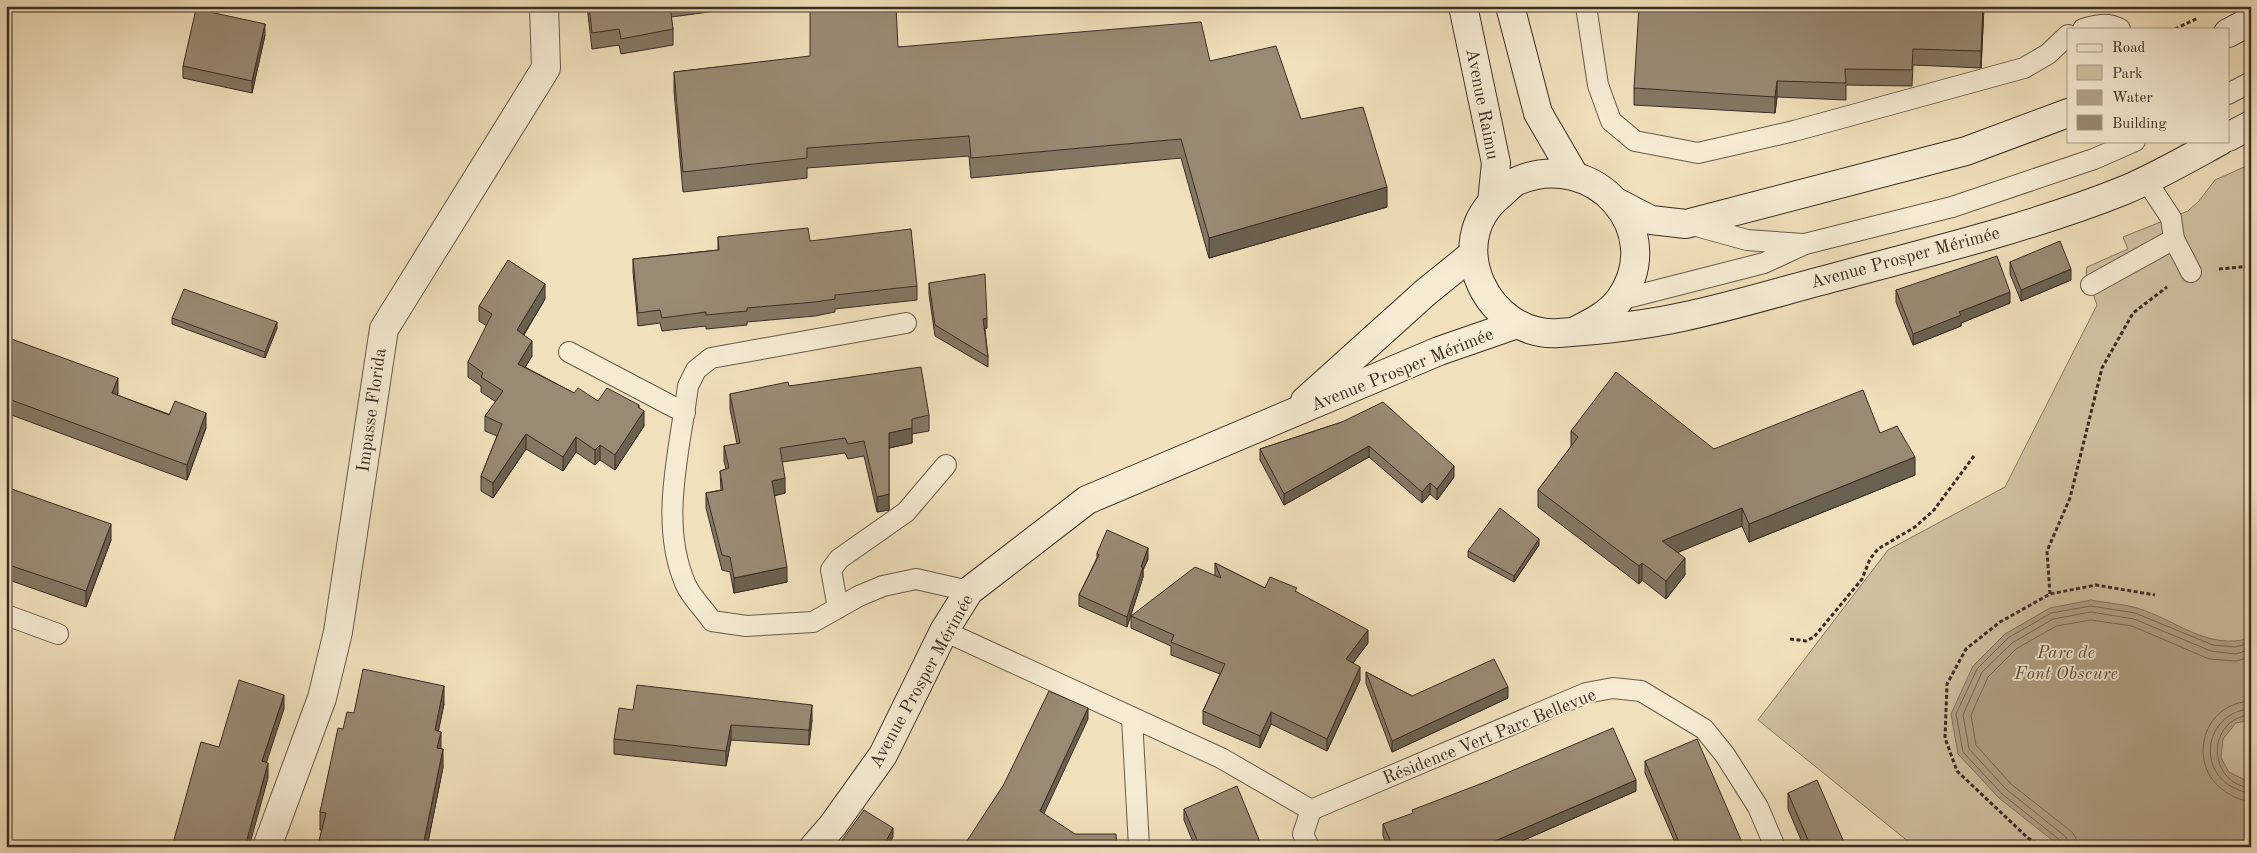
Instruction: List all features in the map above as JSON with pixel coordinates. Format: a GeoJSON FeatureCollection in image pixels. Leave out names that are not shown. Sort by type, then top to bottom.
{"type":"FeatureCollection","features":[{"type":"Feature","properties":{"kind":"street","name":"Impasse Florida"},"geometry":{"type":"LineString","coordinates":[[267,847],[322,698],[338,632],[384,329],[546,68],[544,6]]}},
{"type":"Feature","properties":{"kind":"street","name":"Avenue Raimu"},"geometry":{"type":"LineString","coordinates":[[1463,6],[1490,126],[1496,163],[1492,202]]}},
{"type":"Feature","properties":{"kind":"street"},"geometry":{"type":"LineString","coordinates":[[1510,6],[1538,113],[1574,175]]}},
{"type":"Feature","properties":{"kind":"street"},"geometry":{"type":"LineString","coordinates":[[2230,32],[2251,21]]}},
{"type":"Feature","properties":{"kind":"street","name":"Avenue Prosper Mérimée"},"geometry":{"type":"LineString","coordinates":[[1616,202],[1651,220],[1686,224],[1966,151],[2067,113]]}},
{"type":"Feature","properties":{"kind":"street"},"geometry":{"type":"LineString","coordinates":[[2230,136],[2251,125]]}},
{"type":"Feature","properties":{"kind":"street","name":"Avenue Prosper Mérimée"},"geometry":{"type":"LineString","coordinates":[[1577,330],[1600,318],[1619,300],[1629,281],[1634,261],[1633,240],[1628,220],[1616,202],[1597,185],[1574,175],[1543,173],[1515,182],[1492,202],[1482,217],[1475,235],[1473,254],[1477,276],[1485,295],[1499,312],[1517,324],[1536,331],[1557,333],[1627,327],[1683,317],[1864,269],[2048,217],[2146,180],[2218,142]]}},
{"type":"Feature","properties":{"kind":"street","name":"Avenue Prosper Mérimée"},"geometry":{"type":"LineString","coordinates":[[1288,416],[1426,292],[1473,254]]}},
{"type":"Feature","properties":{"kind":"street","name":"Avenue Prosper Mérimée"},"geometry":{"type":"LineString","coordinates":[[814,847],[833,825],[883,755],[944,631],[969,591],[1087,500],[1446,348],[1517,324]]}},
{"type":"Feature","properties":{"kind":"lane"},"geometry":{"type":"LineString","coordinates":[[1586,6],[1598,85],[1610,121],[1635,142],[1698,153],[1794,132],[2024,68],[2048,54],[2067,36]]}},
{"type":"Feature","properties":{"kind":"lane"},"geometry":{"type":"LineString","coordinates":[[2086,28],[2095,25],[2113,25],[2118,28]]}},
{"type":"Feature","properties":{"kind":"lane"},"geometry":{"type":"LineString","coordinates":[[2230,93],[2251,82]]}},
{"type":"Feature","properties":{"kind":"lane"},"geometry":{"type":"LineString","coordinates":[[1619,300],[1764,263],[1805,244],[1952,207],[2094,159],[2133,142]]}},
{"type":"Feature","properties":{"kind":"lane"},"geometry":{"type":"LineString","coordinates":[[2146,180],[2171,218],[2174,239],[2191,272]]}},
{"type":"Feature","properties":{"kind":"lane"},"geometry":{"type":"LineString","coordinates":[[1686,224],[1747,240],[1805,244]]}},
{"type":"Feature","properties":{"kind":"lane"},"geometry":{"type":"LineString","coordinates":[[2090,285],[2174,239]]}},
{"type":"Feature","properties":{"kind":"lane"},"geometry":{"type":"LineString","coordinates":[[906,323],[711,358],[696,370],[688,386],[672,502],[674,547],[685,585],[712,620],[746,626],[813,622],[883,586],[916,579],[969,591]]}},
{"type":"Feature","properties":{"kind":"lane"},"geometry":{"type":"LineString","coordinates":[[569,352],[685,413]]}},
{"type":"Feature","properties":{"kind":"lane"},"geometry":{"type":"LineString","coordinates":[[838,608],[831,570],[839,558],[906,512],[946,465]]}},
{"type":"Feature","properties":{"kind":"lane"},"geometry":{"type":"LineString","coordinates":[[6,615],[58,634]]}},
{"type":"Feature","properties":{"kind":"lane"},"geometry":{"type":"LineString","coordinates":[[944,631],[1221,758],[1311,810],[1303,834],[1309,847]]}},
{"type":"Feature","properties":{"kind":"lane","name":"Résidence Vert Parc Bellevue"},"geometry":{"type":"LineString","coordinates":[[1311,810],[1586,693],[1613,688],[1641,691],[1704,729],[1725,755],[1758,806],[1775,847]]}},
{"type":"Feature","properties":{"kind":"lane"},"geometry":{"type":"LineString","coordinates":[[1132,718],[1139,847]]}},
{"type":"Feature","properties":{"kind":"path"},"geometry":{"type":"LineString","coordinates":[[2050,594],[2047,551],[2070,498],[2102,368],[2133,313],[2191,272]]}},
{"type":"Feature","properties":{"kind":"path"},"geometry":{"type":"LineString","coordinates":[[1790,639],[1806,641],[1814,637],[1862,579],[1870,559],[1878,549],[1916,527],[1934,510],[1974,456]]}},
{"type":"Feature","properties":{"kind":"path"},"geometry":{"type":"LineString","coordinates":[[2042,847],[2028,838],[1957,771],[1945,738],[1948,684],[1966,649],[2000,622],[2050,594],[2096,586],[2156,595]]}},
{"type":"Feature","properties":{"kind":"green space","name":"Parc de Font Obscure"},"geometry":{"type":"Polygon","coordinates":[[[2251,164],[2251,847],[1915,847],[1758,720],[1888,550],[2005,487],[2097,305],[2086,274],[2087,267],[2128,249],[2123,237],[2188,211],[2199,201],[2215,180],[2251,164]]]}},
{"type":"Feature","properties":{"kind":"water"},"geometry":{"type":"Polygon","coordinates":[[[2091,600],[2137,608],[2206,637],[2235,641],[2251,638],[2251,720],[2236,723],[2223,739],[2221,758],[2229,772],[2251,783],[2251,847],[2061,847],[1999,798],[1958,754],[1951,714],[1973,666],[2005,634],[2050,608],[2091,600]]]}},
{"type":"Feature","properties":{"kind":"building"},"geometry":{"type":"Polygon","coordinates":[[[589,6],[670,6],[673,29],[621,39],[619,29],[592,33],[589,6]]]}},
{"type":"Feature","properties":{"kind":"building"},"geometry":{"type":"Polygon","coordinates":[[[810,6],[896,6],[898,47],[1201,22],[1210,61],[1276,46],[1301,119],[1363,107],[1387,187],[1209,238],[1181,139],[971,158],[969,136],[807,148],[807,158],[683,172],[674,72],[810,56],[810,6]]]}},
{"type":"Feature","properties":{"kind":"building"},"geometry":{"type":"Polygon","coordinates":[[[1639,6],[1983,6],[1981,51],[1913,49],[1912,70],[1845,69],[1846,83],[1777,81],[1775,97],[1634,88],[1639,6]]]}},
{"type":"Feature","properties":{"kind":"building"},"geometry":{"type":"Polygon","coordinates":[[[196,9],[265,24],[252,81],[183,66],[196,9]]]}},
{"type":"Feature","properties":{"kind":"building"},"geometry":{"type":"Polygon","coordinates":[[[808,228],[810,241],[911,229],[917,286],[835,295],[835,299],[747,308],[747,311],[706,315],[706,312],[662,318],[660,310],[638,313],[633,259],[719,250],[718,237],[808,228]]]}},
{"type":"Feature","properties":{"kind":"building"},"geometry":{"type":"Polygon","coordinates":[[[2060,241],[2071,269],[2021,290],[2010,262],[2060,241]]]}},
{"type":"Feature","properties":{"kind":"building"},"geometry":{"type":"Polygon","coordinates":[[[1997,256],[2010,292],[1959,312],[1961,315],[1913,334],[1896,290],[1997,256]]]}},
{"type":"Feature","properties":{"kind":"building"},"geometry":{"type":"Polygon","coordinates":[[[508,260],[545,284],[517,330],[532,341],[518,364],[574,393],[578,388],[598,401],[607,388],[639,405],[638,407],[644,411],[615,455],[600,445],[595,450],[576,437],[563,457],[526,434],[493,483],[481,476],[502,424],[485,416],[503,391],[481,377],[483,373],[468,362],[492,314],[479,306],[508,260]]]}},
{"type":"Feature","properties":{"kind":"building"},"geometry":{"type":"Polygon","coordinates":[[[985,274],[987,318],[983,319],[988,357],[935,325],[929,283],[985,274]]]}},
{"type":"Feature","properties":{"kind":"building"},"geometry":{"type":"Polygon","coordinates":[[[184,289],[277,322],[265,352],[172,318],[184,289]]]}},
{"type":"Feature","properties":{"kind":"building"},"geometry":{"type":"Polygon","coordinates":[[[6,337],[118,378],[112,393],[169,415],[175,401],[206,413],[187,465],[6,398],[6,337]]]}},
{"type":"Feature","properties":{"kind":"building"},"geometry":{"type":"Polygon","coordinates":[[[921,367],[929,415],[912,419],[912,428],[889,433],[889,494],[877,497],[864,441],[848,444],[845,438],[780,448],[785,478],[772,481],[787,567],[734,578],[730,557],[722,555],[706,493],[723,490],[720,471],[729,468],[724,446],[740,443],[730,394],[788,382],[789,386],[921,367]]]}},
{"type":"Feature","properties":{"kind":"building"},"geometry":{"type":"Polygon","coordinates":[[[1616,372],[1714,449],[1863,390],[1880,433],[1897,426],[1915,457],[1749,524],[1742,508],[1662,541],[1685,558],[1666,581],[1642,563],[1639,566],[1538,490],[1578,437],[1571,431],[1616,372]]]}},
{"type":"Feature","properties":{"kind":"building"},"geometry":{"type":"Polygon","coordinates":[[[1383,402],[1454,466],[1437,489],[1430,483],[1422,492],[1369,446],[1284,494],[1260,449],[1342,422],[1383,402]]]}},
{"type":"Feature","properties":{"kind":"building"},"geometry":{"type":"Polygon","coordinates":[[[6,487],[111,524],[86,591],[6,564],[6,487]]]}},
{"type":"Feature","properties":{"kind":"building"},"geometry":{"type":"Polygon","coordinates":[[[1500,508],[1539,539],[1514,576],[1468,551],[1500,508]]]}},
{"type":"Feature","properties":{"kind":"building"},"geometry":{"type":"Polygon","coordinates":[[[1107,530],[1148,548],[1127,617],[1079,595],[1099,555],[1097,553],[1107,530]]]}},
{"type":"Feature","properties":{"kind":"building"},"geometry":{"type":"Polygon","coordinates":[[[1215,563],[1265,588],[1270,577],[1297,588],[1295,591],[1368,630],[1346,659],[1360,667],[1327,739],[1271,712],[1260,736],[1203,711],[1225,664],[1171,642],[1174,635],[1131,616],[1195,567],[1221,578],[1215,563]]]}},
{"type":"Feature","properties":{"kind":"building"},"geometry":{"type":"Polygon","coordinates":[[[1494,659],[1508,687],[1392,741],[1366,672],[1412,696],[1494,659]]]}},
{"type":"Feature","properties":{"kind":"building"},"geometry":{"type":"Polygon","coordinates":[[[363,669],[444,686],[435,730],[441,732],[437,748],[443,749],[423,846],[411,843],[410,847],[325,847],[326,842],[319,841],[326,813],[320,812],[338,728],[343,729],[347,712],[354,713],[363,669]]]}},
{"type":"Feature","properties":{"kind":"building"},"geometry":{"type":"Polygon","coordinates":[[[239,680],[284,695],[262,761],[268,763],[245,847],[172,847],[201,742],[219,747],[239,680]]]}},
{"type":"Feature","properties":{"kind":"building"},"geometry":{"type":"Polygon","coordinates":[[[637,685],[812,705],[809,730],[731,725],[726,751],[614,739],[619,708],[633,710],[637,685]]]}},
{"type":"Feature","properties":{"kind":"building"},"geometry":{"type":"Polygon","coordinates":[[[1049,691],[1088,708],[1040,811],[1075,834],[1116,834],[1117,847],[963,847],[1004,784],[1049,691]]]}},
{"type":"Feature","properties":{"kind":"building"},"geometry":{"type":"Polygon","coordinates":[[[1613,728],[1636,780],[1481,847],[1393,847],[1383,824],[1413,813],[1412,810],[1488,781],[1613,728]]]}},
{"type":"Feature","properties":{"kind":"building"},"geometry":{"type":"Polygon","coordinates":[[[1697,739],[1744,847],[1681,847],[1645,761],[1697,739]]]}},
{"type":"Feature","properties":{"kind":"building"},"geometry":{"type":"Polygon","coordinates":[[[1817,780],[1846,847],[1811,847],[1788,793],[1817,780]]]}},
{"type":"Feature","properties":{"kind":"building"},"geometry":{"type":"Polygon","coordinates":[[[1237,786],[1262,847],[1200,847],[1184,809],[1237,786]]]}},
{"type":"Feature","properties":{"kind":"building"},"geometry":{"type":"Polygon","coordinates":[[[864,810],[893,828],[883,847],[837,847],[864,810]]]}}]}
